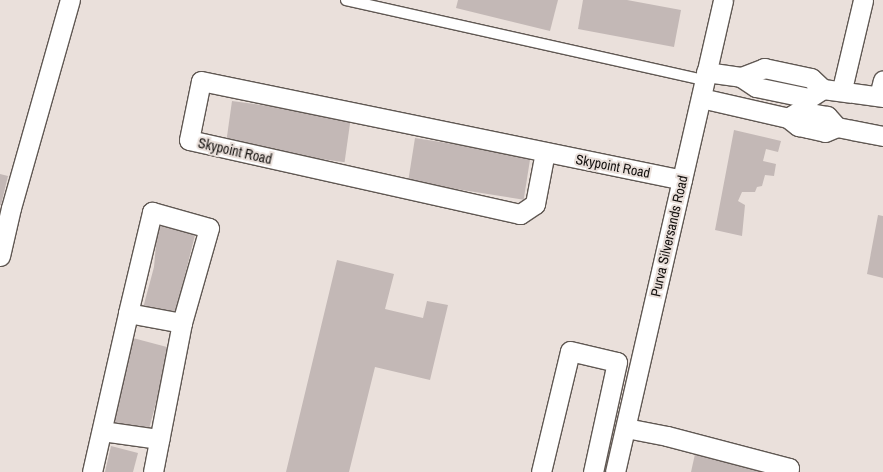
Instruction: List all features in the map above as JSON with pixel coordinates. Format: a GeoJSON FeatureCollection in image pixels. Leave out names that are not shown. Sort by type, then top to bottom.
{"type":"FeatureCollection","features":[{"type":"Feature","properties":{"kind":"street"},"geometry":{"type":"LineString","coordinates":[[0,256],[11,208],[70,0]]}},
{"type":"Feature","properties":{"kind":"street","name":"Purva Silversands Road"},"geometry":{"type":"LineString","coordinates":[[616,472],[723,0]]}},
{"type":"Feature","properties":{"kind":"street"},"geometry":{"type":"LineString","coordinates":[[842,89],[863,0]]}},
{"type":"Feature","properties":{"kind":"street"},"geometry":{"type":"LineString","coordinates":[[706,76],[741,77],[756,87],[808,98],[823,89],[882,91]]}},
{"type":"Feature","properties":{"kind":"street","name":"Skypoint Road"},"geometry":{"type":"LineString","coordinates":[[545,152],[535,204],[520,214],[189,140],[201,81],[682,180]]}},
{"type":"Feature","properties":{"kind":"street"},"geometry":{"type":"LineString","coordinates":[[701,98],[788,118],[799,111],[827,116],[837,127],[883,136]]}},
{"type":"Feature","properties":{"kind":"street"},"geometry":{"type":"LineString","coordinates":[[92,472],[152,212],[209,228],[182,324],[153,472]]}},
{"type":"Feature","properties":{"kind":"street"},"geometry":{"type":"LineString","coordinates":[[128,313],[182,324]]}},
{"type":"Feature","properties":{"kind":"street"},"geometry":{"type":"LineString","coordinates":[[541,472],[570,351],[617,362],[593,472]]}},
{"type":"Feature","properties":{"kind":"street"},"geometry":{"type":"LineString","coordinates":[[626,428],[668,436],[789,468],[788,472]]}},
{"type":"Feature","properties":{"kind":"street"},"geometry":{"type":"LineString","coordinates":[[102,431],[159,439]]}},
{"type":"Feature","properties":{"kind":"lane"},"geometry":{"type":"LineString","coordinates":[[346,0],[706,76]]}},
{"type":"Feature","properties":{"kind":"building"},"geometry":{"type":"Polygon","coordinates":[[[458,0],[558,0],[550,31],[456,8],[458,0]]]}},
{"type":"Feature","properties":{"kind":"building"},"geometry":{"type":"Polygon","coordinates":[[[583,0],[627,0],[681,10],[674,47],[578,29],[583,0]]]}},
{"type":"Feature","properties":{"kind":"building"},"geometry":{"type":"Polygon","coordinates":[[[232,101],[351,118],[345,162],[226,146],[232,101]]]}},
{"type":"Feature","properties":{"kind":"building"},"geometry":{"type":"Polygon","coordinates":[[[734,130],[781,141],[778,152],[766,149],[763,161],[776,164],[774,176],[765,175],[762,186],[757,187],[755,192],[742,192],[738,201],[745,205],[742,236],[715,230],[734,130]]]}},
{"type":"Feature","properties":{"kind":"building"},"geometry":{"type":"Polygon","coordinates":[[[415,138],[531,156],[524,200],[408,181],[415,138]]]}},
{"type":"Feature","properties":{"kind":"building"},"geometry":{"type":"Polygon","coordinates":[[[0,174],[8,176],[1,205],[0,205],[0,174]]]}},
{"type":"Feature","properties":{"kind":"building"},"geometry":{"type":"Polygon","coordinates":[[[878,215],[883,216],[883,278],[867,274],[878,215]]]}},
{"type":"Feature","properties":{"kind":"building"},"geometry":{"type":"Polygon","coordinates":[[[158,222],[196,231],[182,287],[180,318],[143,308],[154,267],[158,222]]]}},
{"type":"Feature","properties":{"kind":"building"},"geometry":{"type":"Polygon","coordinates":[[[337,260],[394,274],[385,309],[423,318],[427,301],[448,305],[430,380],[375,367],[349,472],[286,472],[337,260]]]}},
{"type":"Feature","properties":{"kind":"building"},"geometry":{"type":"Polygon","coordinates":[[[133,338],[171,348],[148,433],[110,423],[133,338]]]}},
{"type":"Feature","properties":{"kind":"building"},"geometry":{"type":"Polygon","coordinates":[[[111,446],[138,453],[133,472],[105,472],[111,446]]]}},
{"type":"Feature","properties":{"kind":"building"},"geometry":{"type":"Polygon","coordinates":[[[695,454],[760,469],[760,472],[691,472],[695,454]]]}}]}
